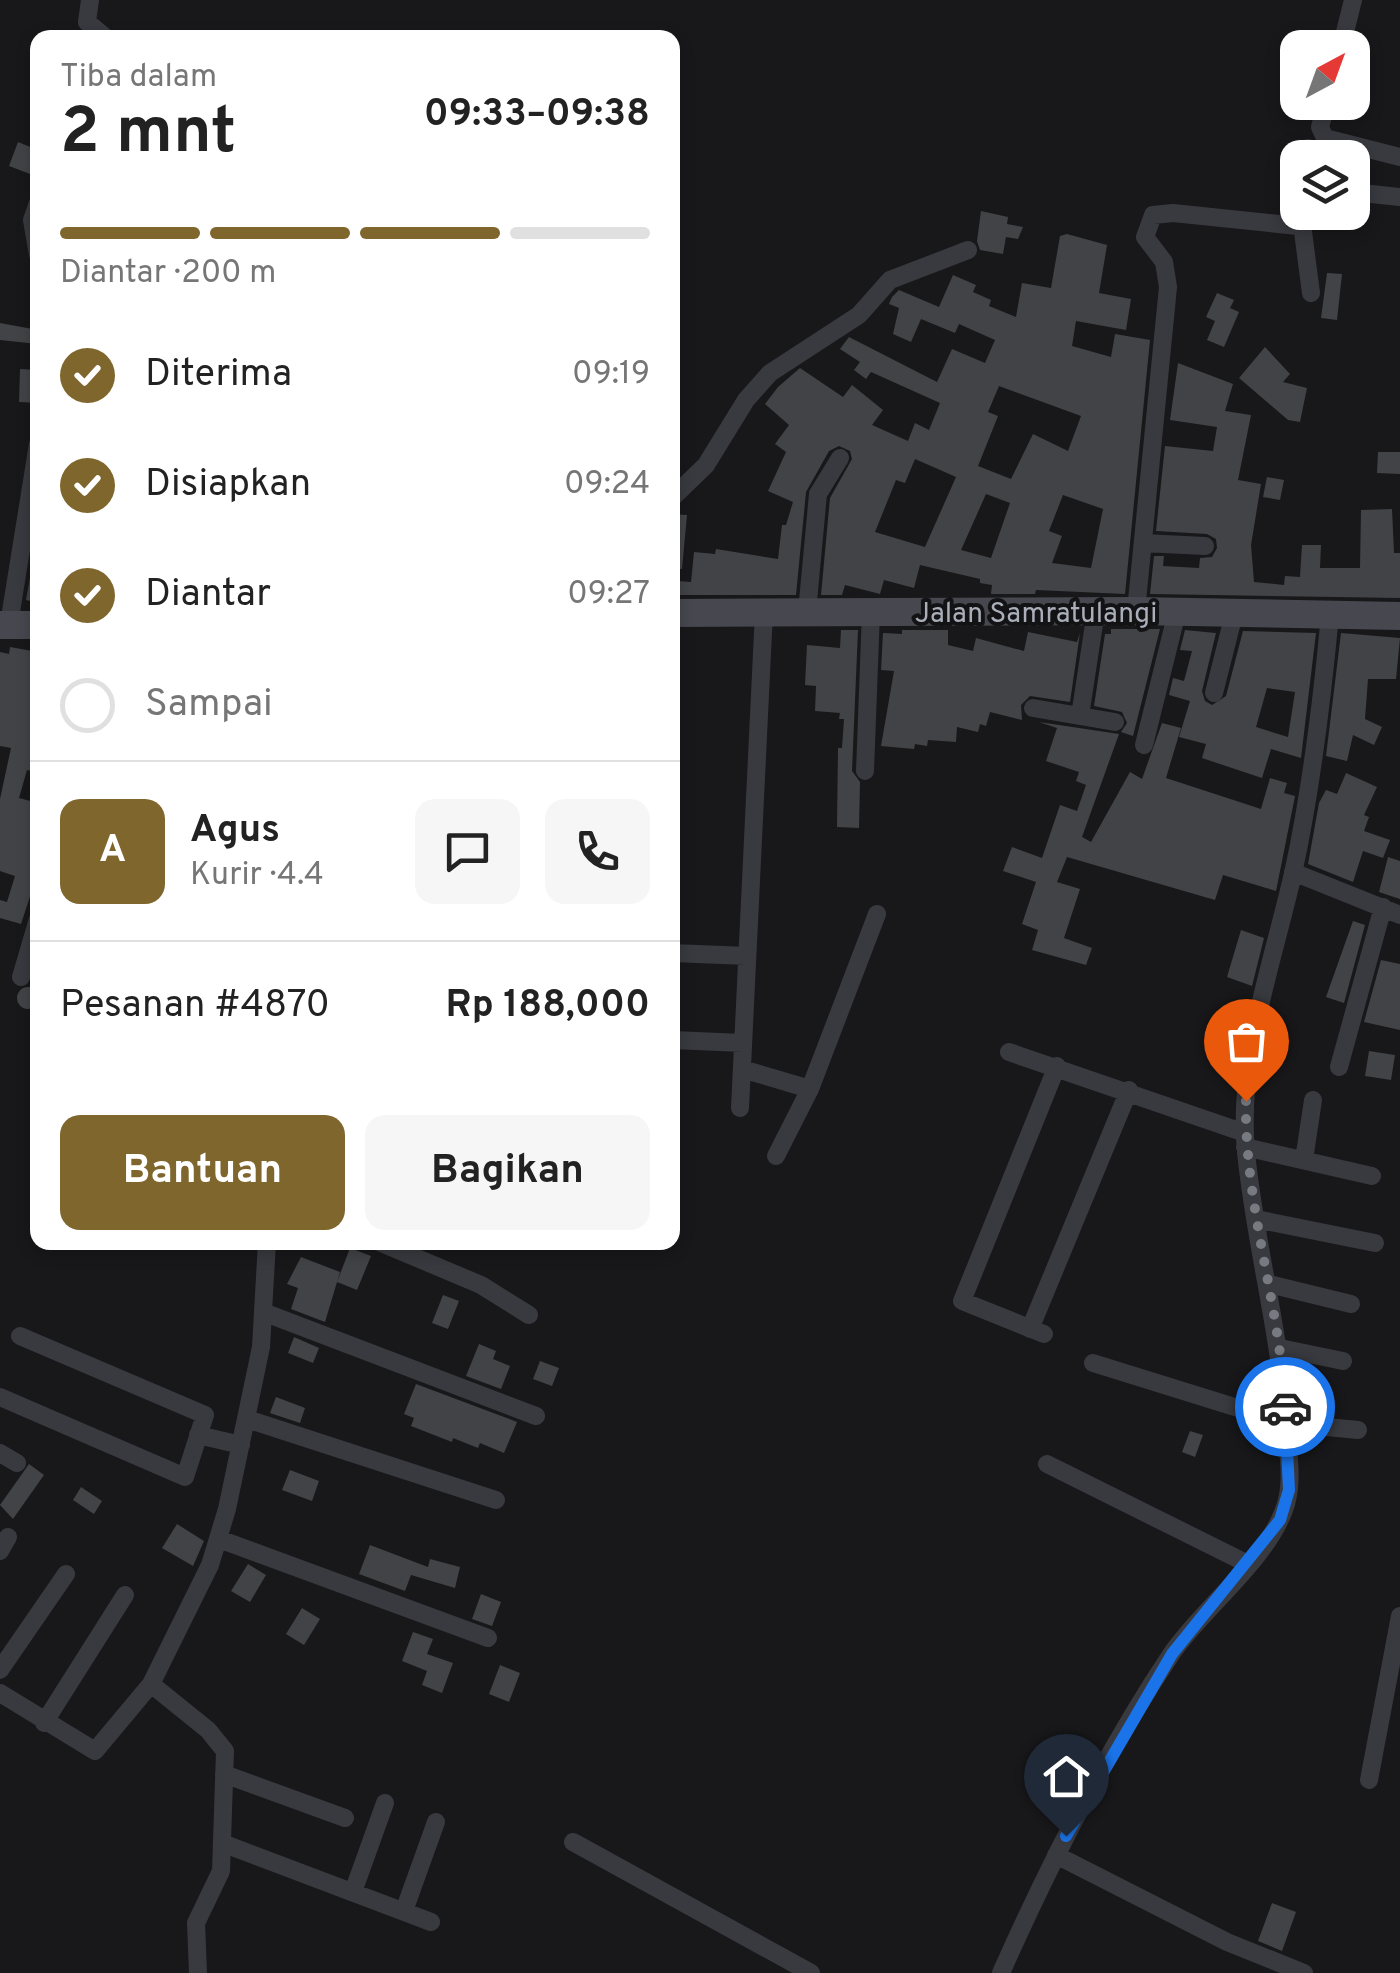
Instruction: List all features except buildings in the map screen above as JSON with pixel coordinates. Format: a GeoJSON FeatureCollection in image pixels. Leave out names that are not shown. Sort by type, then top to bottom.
{"type":"FeatureCollection","features":[{"type":"Feature","properties":{"kind":"main road","name":"Jalan Samratulangi"},"geometry":{"type":"LineString","coordinates":[[680,613],[1136,611],[1400,616]]}},
{"type":"Feature","properties":{"kind":"main road"},"geometry":{"type":"LineString","coordinates":[[4,624],[30,625]]}},
{"type":"Feature","properties":{"kind":"street"},"geometry":{"type":"LineString","coordinates":[[90,0],[87,22],[96,30]]}},
{"type":"Feature","properties":{"kind":"street"},"geometry":{"type":"LineString","coordinates":[[1346,30],[1353,0]]}},
{"type":"Feature","properties":{"kind":"street"},"geometry":{"type":"LineString","coordinates":[[1322,120],[1320,128],[1325,138],[1400,157]]}},
{"type":"Feature","properties":{"kind":"street"},"geometry":{"type":"LineString","coordinates":[[1370,194],[1400,197]]}},
{"type":"Feature","properties":{"kind":"street"},"geometry":{"type":"LineString","coordinates":[[1136,611],[1166,268],[1145,237],[1153,215],[1280,218]]}},
{"type":"Feature","properties":{"kind":"street"},"geometry":{"type":"LineString","coordinates":[[1305,230],[1311,292]]}},
{"type":"Feature","properties":{"kind":"street"},"geometry":{"type":"LineString","coordinates":[[680,490],[706,464],[746,400],[770,373],[860,315],[890,280],[968,250]]}},
{"type":"Feature","properties":{"kind":"street"},"geometry":{"type":"LineString","coordinates":[[807,612],[818,494],[840,458]]}},
{"type":"Feature","properties":{"kind":"street"},"geometry":{"type":"LineString","coordinates":[[4,624],[30,486]]}},
{"type":"Feature","properties":{"kind":"street"},"geometry":{"type":"LineString","coordinates":[[1143,542],[1205,546]]}},
{"type":"Feature","properties":{"kind":"street"},"geometry":{"type":"LineString","coordinates":[[1080,716],[1096,611]]}},
{"type":"Feature","properties":{"kind":"street"},"geometry":{"type":"LineString","coordinates":[[740,1108],[764,612]]}},
{"type":"Feature","properties":{"kind":"street"},"geometry":{"type":"LineString","coordinates":[[864,771],[871,612]]}},
{"type":"Feature","properties":{"kind":"street"},"geometry":{"type":"LineString","coordinates":[[1144,745],[1177,612]]}},
{"type":"Feature","properties":{"kind":"street"},"geometry":{"type":"LineString","coordinates":[[1214,692],[1234,614]]}},
{"type":"Feature","properties":{"kind":"street"},"geometry":{"type":"LineString","coordinates":[[1001,1973],[1056,1855],[1172,1654],[1269,1538],[1287,1502],[1280,1348],[1245,1140],[1247,1088],[1320,733],[1330,615]]}},
{"type":"Feature","properties":{"kind":"street"},"geometry":{"type":"LineString","coordinates":[[1033,708],[1116,722]]}},
{"type":"Feature","properties":{"kind":"street"},"geometry":{"type":"LineString","coordinates":[[1293,872],[1392,911],[1339,1067]]}},
{"type":"Feature","properties":{"kind":"street"},"geometry":{"type":"LineString","coordinates":[[776,1156],[810,1089],[877,914]]}},
{"type":"Feature","properties":{"kind":"street"},"geometry":{"type":"LineString","coordinates":[[21,977],[30,947]]}},
{"type":"Feature","properties":{"kind":"street"},"geometry":{"type":"LineString","coordinates":[[680,953],[747,956]]}},
{"type":"Feature","properties":{"kind":"street"},"geometry":{"type":"LineString","coordinates":[[680,1040],[743,1043]]}},
{"type":"Feature","properties":{"kind":"street"},"geometry":{"type":"LineString","coordinates":[[1009,1052],[1128,1090],[1245,1140],[1304,1160],[1372,1176]]}},
{"type":"Feature","properties":{"kind":"street"},"geometry":{"type":"LineString","coordinates":[[1056,1066],[962,1301],[1037,1332],[1128,1090]]}},
{"type":"Feature","properties":{"kind":"street"},"geometry":{"type":"LineString","coordinates":[[742,1070],[810,1089]]}},
{"type":"Feature","properties":{"kind":"street"},"geometry":{"type":"LineString","coordinates":[[1304,1160],[1313,1100]]}},
{"type":"Feature","properties":{"kind":"street"},"geometry":{"type":"LineString","coordinates":[[1256,1219],[1374,1243]]}},
{"type":"Feature","properties":{"kind":"street"},"geometry":{"type":"LineString","coordinates":[[0,1693],[97,1751],[151,1684],[219,1540],[247,1419],[263,1312],[267,1250]]}},
{"type":"Feature","properties":{"kind":"street"},"geometry":{"type":"LineString","coordinates":[[398,1250],[481,1285],[530,1315]]}},
{"type":"Feature","properties":{"kind":"street"},"geometry":{"type":"LineString","coordinates":[[1269,1284],[1351,1304]]}},
{"type":"Feature","properties":{"kind":"street"},"geometry":{"type":"LineString","coordinates":[[263,1312],[536,1416]]}},
{"type":"Feature","properties":{"kind":"street"},"geometry":{"type":"LineString","coordinates":[[0,1397],[184,1477],[205,1415],[20,1336]]}},
{"type":"Feature","properties":{"kind":"street"},"geometry":{"type":"LineString","coordinates":[[1280,1348],[1344,1361]]}},
{"type":"Feature","properties":{"kind":"street"},"geometry":{"type":"LineString","coordinates":[[1093,1362],[1286,1424],[1358,1430]]}},
{"type":"Feature","properties":{"kind":"street"},"geometry":{"type":"LineString","coordinates":[[247,1419],[496,1500]]}},
{"type":"Feature","properties":{"kind":"street"},"geometry":{"type":"LineString","coordinates":[[198,1436],[242,1445]]}},
{"type":"Feature","properties":{"kind":"street"},"geometry":{"type":"LineString","coordinates":[[0,1452],[17,1463]]}},
{"type":"Feature","properties":{"kind":"street"},"geometry":{"type":"LineString","coordinates":[[1048,1464],[1246,1563]]}},
{"type":"Feature","properties":{"kind":"street"},"geometry":{"type":"LineString","coordinates":[[219,1540],[488,1638]]}},
{"type":"Feature","properties":{"kind":"street"},"geometry":{"type":"LineString","coordinates":[[0,1670],[66,1574]]}},
{"type":"Feature","properties":{"kind":"street"},"geometry":{"type":"LineString","coordinates":[[44,1722],[125,1595]]}},
{"type":"Feature","properties":{"kind":"street"},"geometry":{"type":"LineString","coordinates":[[1370,1780],[1400,1616]]}},
{"type":"Feature","properties":{"kind":"street"},"geometry":{"type":"LineString","coordinates":[[151,1684],[217,1738],[225,1751],[218,1883],[196,1923],[198,1973]]}},
{"type":"Feature","properties":{"kind":"street"},"geometry":{"type":"LineString","coordinates":[[224,1774],[344,1818]]}},
{"type":"Feature","properties":{"kind":"street"},"geometry":{"type":"LineString","coordinates":[[354,1892],[385,1803]]}},
{"type":"Feature","properties":{"kind":"street"},"geometry":{"type":"LineString","coordinates":[[404,1911],[436,1822]]}},
{"type":"Feature","properties":{"kind":"street"},"geometry":{"type":"LineString","coordinates":[[573,1842],[811,1973]]}},
{"type":"Feature","properties":{"kind":"street"},"geometry":{"type":"LineString","coordinates":[[222,1843],[431,1922]]}},
{"type":"Feature","properties":{"kind":"street"},"geometry":{"type":"LineString","coordinates":[[1056,1855],[1227,1942],[1304,1973]]}},
{"type":"Feature","properties":{"kind":"way so far"},"geometry":{"type":"LineString","coordinates":[[1246,1101],[1245,1147],[1250,1190],[1275,1315],[1285,1407]]}},
{"type":"Feature","properties":{"kind":"route"},"geometry":{"type":"LineString","coordinates":[[1066,1836],[1172,1654],[1280,1520],[1289,1490],[1285,1407]]}}]}
